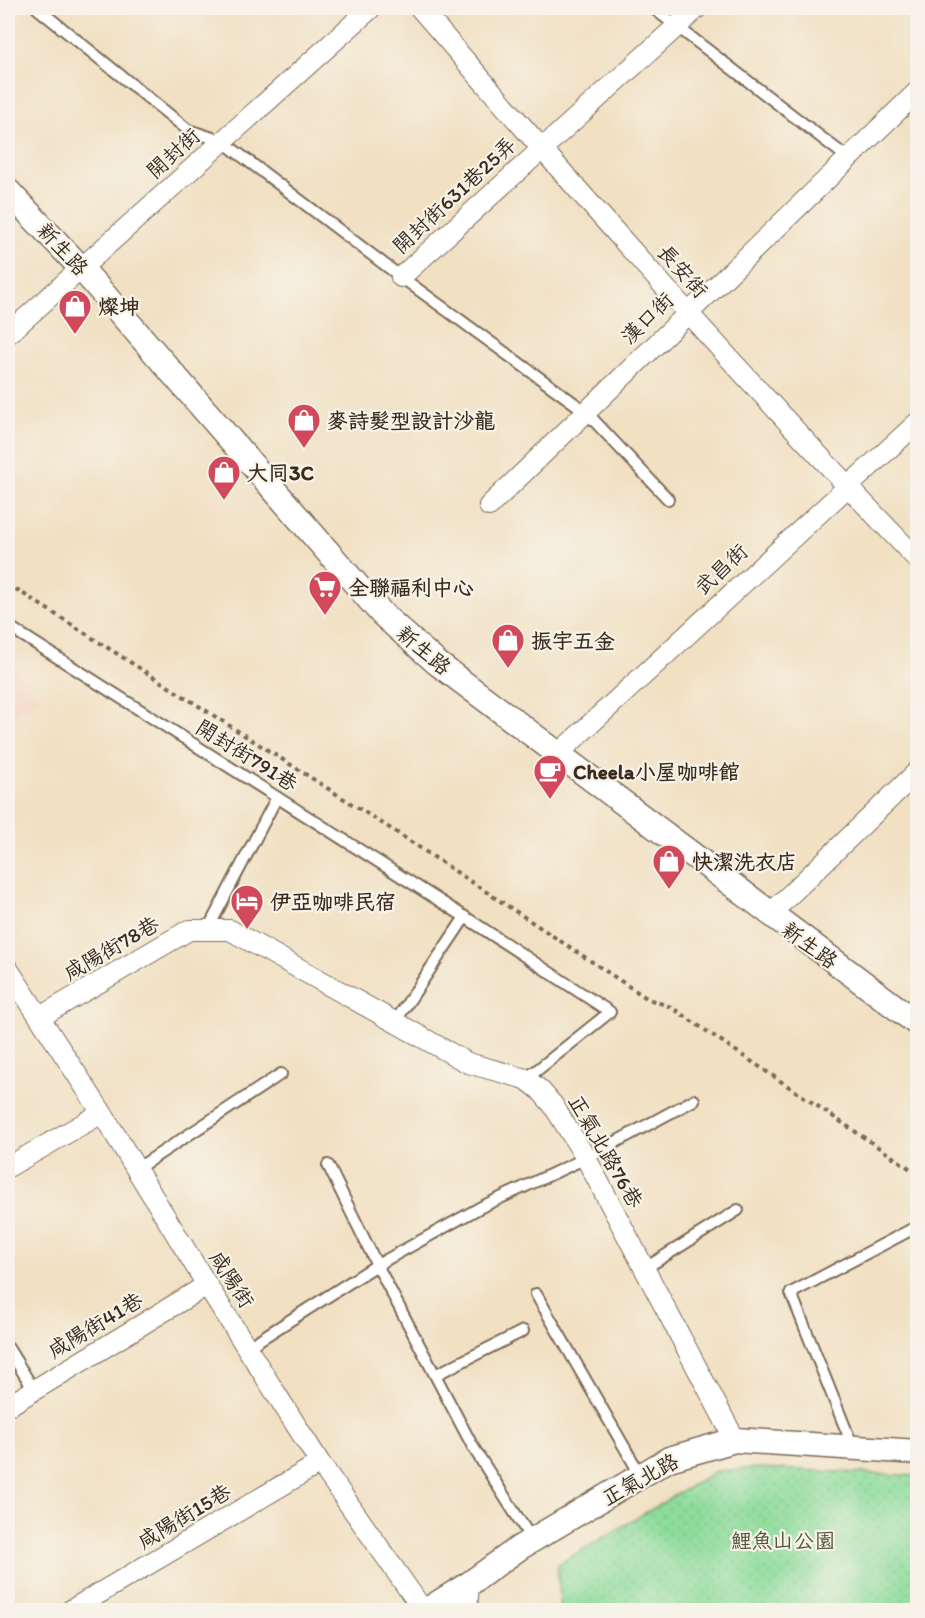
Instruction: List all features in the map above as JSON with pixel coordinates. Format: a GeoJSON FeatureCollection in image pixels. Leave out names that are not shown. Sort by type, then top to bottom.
{"type":"FeatureCollection","features":[{"type":"Feature","properties":{"kind":"street","name":"開封街"},"geometry":{"type":"LineString","coordinates":[[8,334],[371,8]]}},
{"type":"Feature","properties":{"kind":"street","name":"長安街"},"geometry":{"type":"LineString","coordinates":[[420,8],[541,149],[687,313],[846,486],[918,560]]}},
{"type":"Feature","properties":{"kind":"street","name":"開封街631巷25弄"},"geometry":{"type":"LineString","coordinates":[[401,277],[697,8]]}},
{"type":"Feature","properties":{"kind":"street","name":"漢口街"},"geometry":{"type":"LineString","coordinates":[[489,506],[918,91]]}},
{"type":"Feature","properties":{"kind":"street","name":"新生路"},"geometry":{"type":"LineString","coordinates":[[8,191],[81,268],[382,614],[437,663],[559,753],[769,915],[918,1024]]}},
{"type":"Feature","properties":{"kind":"street","name":"武昌街"},"geometry":{"type":"LineString","coordinates":[[559,753],[918,422]]}},
{"type":"Feature","properties":{"kind":"street"},"geometry":{"type":"LineString","coordinates":[[769,915],[918,771]]}},
{"type":"Feature","properties":{"kind":"street","name":"咸陽街78巷"},"geometry":{"type":"LineString","coordinates":[[40,1017],[189,930],[208,928]]}},
{"type":"Feature","properties":{"kind":"street","name":"正氣北路76巷"},"geometry":{"type":"LineString","coordinates":[[208,928],[230,930],[249,938],[468,1063],[526,1079],[553,1104],[586,1158],[735,1440]]}},
{"type":"Feature","properties":{"kind":"street","name":"咸陽街"},"geometry":{"type":"LineString","coordinates":[[8,969],[102,1113],[207,1286],[320,1463],[425,1611]]}},
{"type":"Feature","properties":{"kind":"street"},"geometry":{"type":"LineString","coordinates":[[8,1167],[102,1113]]}},
{"type":"Feature","properties":{"kind":"street","name":"咸陽街41巷"},"geometry":{"type":"LineString","coordinates":[[8,1406],[207,1286]]}},
{"type":"Feature","properties":{"kind":"street","name":"正氣北路"},"geometry":{"type":"LineString","coordinates":[[425,1611],[469,1584],[532,1540],[669,1459],[735,1440],[918,1452]]}},
{"type":"Feature","properties":{"kind":"street","name":"咸陽街15巷"},"geometry":{"type":"LineString","coordinates":[[71,1611],[320,1463]]}},
{"type":"Feature","properties":{"kind":"street"},"geometry":{"type":"LineString","coordinates":[[467,1611],[469,1584]]}},
{"type":"Feature","properties":{"kind":"lane"},"geometry":{"type":"LineString","coordinates":[[37,8],[188,130],[222,141],[401,277],[585,411],[668,499]]}},
{"type":"Feature","properties":{"kind":"lane"},"geometry":{"type":"LineString","coordinates":[[652,8],[848,158]]}},
{"type":"Feature","properties":{"kind":"lane","name":"開封街791巷"},"geometry":{"type":"LineString","coordinates":[[8,626],[610,1012],[526,1079]]}},
{"type":"Feature","properties":{"kind":"lane"},"geometry":{"type":"LineString","coordinates":[[208,928],[277,797]]}},
{"type":"Feature","properties":{"kind":"lane"},"geometry":{"type":"LineString","coordinates":[[395,1022],[465,917]]}},
{"type":"Feature","properties":{"kind":"lane"},"geometry":{"type":"LineString","coordinates":[[135,1170],[280,1074]]}},
{"type":"Feature","properties":{"kind":"lane"},"geometry":{"type":"LineString","coordinates":[[248,1347],[377,1265],[481,1207],[586,1158],[694,1100]]}},
{"type":"Feature","properties":{"kind":"lane"},"geometry":{"type":"LineString","coordinates":[[328,1166],[377,1265],[473,1447],[532,1540]]}},
{"type":"Feature","properties":{"kind":"lane"},"geometry":{"type":"LineString","coordinates":[[644,1269],[738,1210]]}},
{"type":"Feature","properties":{"kind":"lane"},"geometry":{"type":"LineString","coordinates":[[853,1448],[791,1293],[918,1226]]}},
{"type":"Feature","properties":{"kind":"lane"},"geometry":{"type":"LineString","coordinates":[[536,1294],[640,1476]]}},
{"type":"Feature","properties":{"kind":"lane"},"geometry":{"type":"LineString","coordinates":[[435,1375],[522,1331]]}},
{"type":"Feature","properties":{"kind":"lane"},"geometry":{"type":"LineString","coordinates":[[8,1348],[34,1390]]}},
{"type":"Feature","properties":{"kind":"path"},"geometry":{"type":"LineString","coordinates":[[8,584],[379,822],[648,999],[670,1007],[918,1174]]}},
{"type":"Feature","properties":{"kind":"shaded area"},"geometry":{"type":"Polygon","coordinates":[[[8,663],[40,698],[8,721],[8,663]]]}},
{"type":"Feature","properties":{"kind":"green space","name":"鯉魚山公園"},"geometry":{"type":"Polygon","coordinates":[[[760,1468],[917,1476],[917,1610],[561,1610],[557,1565],[716,1471],[760,1468]]]}},
{"type":"Feature","properties":{"kind":"place","name":"燦坤"},"geometry":{"type":"Point","coordinates":[75,335]}},
{"type":"Feature","properties":{"kind":"place","name":"麥詩髮型設計沙龍"},"geometry":{"type":"Point","coordinates":[304,449]}},
{"type":"Feature","properties":{"kind":"place","name":"大同3C"},"geometry":{"type":"Point","coordinates":[224,501]}},
{"type":"Feature","properties":{"kind":"place","name":"全聯福利中心"},"geometry":{"type":"Point","coordinates":[325,616]}},
{"type":"Feature","properties":{"kind":"place","name":"振宇五金"},"geometry":{"type":"Point","coordinates":[508,669]}},
{"type":"Feature","properties":{"kind":"place","name":"Cheela小屋咖啡館"},"geometry":{"type":"Point","coordinates":[550,800]}},
{"type":"Feature","properties":{"kind":"place","name":"快潔洗衣店"},"geometry":{"type":"Point","coordinates":[669,890]}},
{"type":"Feature","properties":{"kind":"place","name":"伊亞咖啡民宿"},"geometry":{"type":"Point","coordinates":[247,930]}}]}
